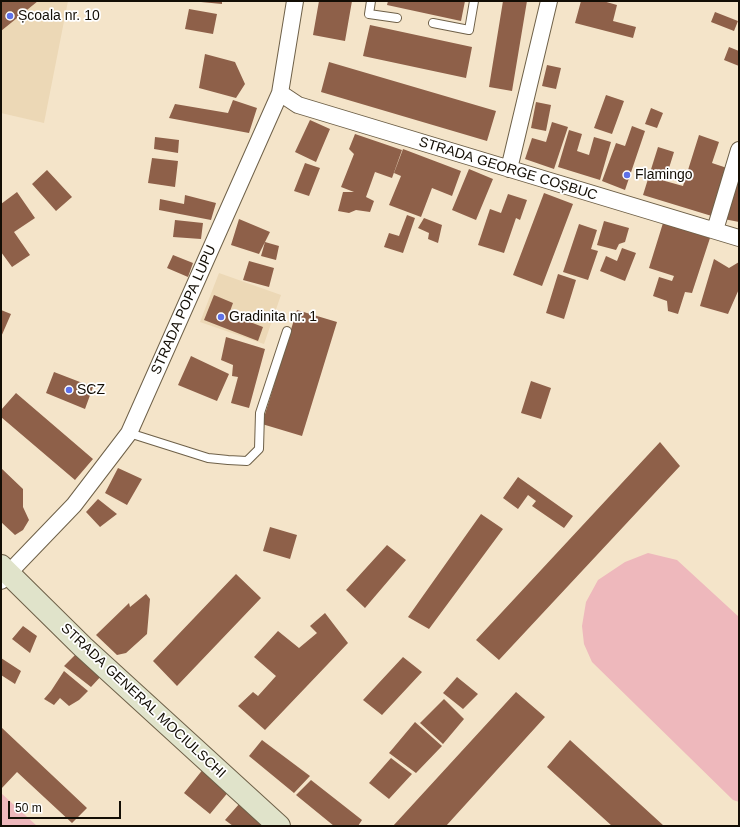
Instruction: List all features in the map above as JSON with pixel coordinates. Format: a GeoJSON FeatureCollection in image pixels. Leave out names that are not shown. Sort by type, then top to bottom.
{"type":"FeatureCollection","features":[{"type":"Feature","properties":{"kind":"main road","name":"STRADA GENERAL MOCIULSCHI"},"geometry":{"type":"LineString","coordinates":[[4,574],[279,826]]}},
{"type":"Feature","properties":{"kind":"street","name":"STRADA POPA LUPU"},"geometry":{"type":"LineString","coordinates":[[4,574],[74,505],[129,433],[280,93],[295,1]]}},
{"type":"Feature","properties":{"kind":"street"},"geometry":{"type":"LineString","coordinates":[[509,169],[549,1]]}},
{"type":"Feature","properties":{"kind":"street","name":"STRADA GEORGE COȘBUC"},"geometry":{"type":"LineString","coordinates":[[280,93],[298,105],[739,238]]}},
{"type":"Feature","properties":{"kind":"street"},"geometry":{"type":"LineString","coordinates":[[715,230],[739,150]]}},
{"type":"Feature","properties":{"kind":"lane"},"geometry":{"type":"LineString","coordinates":[[371,1],[369,14],[397,18]]}},
{"type":"Feature","properties":{"kind":"lane"},"geometry":{"type":"LineString","coordinates":[[433,24],[469,30],[474,1]]}},
{"type":"Feature","properties":{"kind":"lane"},"geometry":{"type":"LineString","coordinates":[[129,433],[208,458],[247,461],[259,449],[260,413],[287,331]]}},
{"type":"Feature","properties":{"kind":"shaded area"},"geometry":{"type":"Polygon","coordinates":[[[1,1],[68,1],[44,123],[1,113],[1,1]]]}},
{"type":"Feature","properties":{"kind":"shaded area"},"geometry":{"type":"Polygon","coordinates":[[[219,273],[281,295],[264,344],[200,322],[219,273]]]}},
{"type":"Feature","properties":{"kind":"shaded area"},"geometry":{"type":"Polygon","coordinates":[[[648,553],[677,560],[739,617],[739,802],[733,800],[592,662],[584,644],[582,626],[586,602],[598,580],[625,562],[648,553]]]}},
{"type":"Feature","properties":{"kind":"shaded area"},"geometry":{"type":"Polygon","coordinates":[[[1,793],[37,826],[1,826],[1,793]]]}},
{"type":"Feature","properties":{"kind":"building","name":"Școala nr. 10"},"geometry":{"type":"Polygon","coordinates":[[[1,1],[38,1],[1,31],[1,1]]]}},
{"type":"Feature","properties":{"kind":"building"},"geometry":{"type":"Polygon","coordinates":[[[222,1],[222,4],[201,2],[222,1]]]}},
{"type":"Feature","properties":{"kind":"building"},"geometry":{"type":"Polygon","coordinates":[[[319,1],[352,1],[345,41],[313,35],[319,1]]]}},
{"type":"Feature","properties":{"kind":"building"},"geometry":{"type":"Polygon","coordinates":[[[388,1],[465,1],[461,21],[387,5],[388,1]]]}},
{"type":"Feature","properties":{"kind":"building"},"geometry":{"type":"Polygon","coordinates":[[[503,1],[527,1],[512,91],[489,87],[503,1]]]}},
{"type":"Feature","properties":{"kind":"building"},"geometry":{"type":"Polygon","coordinates":[[[581,1],[603,1],[617,5],[613,21],[636,27],[633,38],[575,23],[581,1]]]}},
{"type":"Feature","properties":{"kind":"building"},"geometry":{"type":"Polygon","coordinates":[[[189,9],[217,14],[213,34],[185,29],[189,9]]]}},
{"type":"Feature","properties":{"kind":"building"},"geometry":{"type":"Polygon","coordinates":[[[715,12],[738,21],[734,31],[711,22],[715,12]]]}},
{"type":"Feature","properties":{"kind":"building"},"geometry":{"type":"Polygon","coordinates":[[[370,25],[472,47],[466,78],[363,56],[370,25]]]}},
{"type":"Feature","properties":{"kind":"building"},"geometry":{"type":"Polygon","coordinates":[[[729,47],[739,51],[739,66],[724,60],[729,47]]]}},
{"type":"Feature","properties":{"kind":"building"},"geometry":{"type":"Polygon","coordinates":[[[205,54],[235,62],[245,84],[236,98],[199,88],[205,54]]]}},
{"type":"Feature","properties":{"kind":"building"},"geometry":{"type":"Polygon","coordinates":[[[329,62],[496,111],[487,141],[321,92],[329,62]]]}},
{"type":"Feature","properties":{"kind":"building"},"geometry":{"type":"Polygon","coordinates":[[[547,65],[561,68],[556,89],[542,86],[547,65]]]}},
{"type":"Feature","properties":{"kind":"building"},"geometry":{"type":"Polygon","coordinates":[[[606,95],[624,101],[612,134],[594,128],[606,95]]]}},
{"type":"Feature","properties":{"kind":"building"},"geometry":{"type":"Polygon","coordinates":[[[233,100],[257,108],[249,133],[169,118],[175,104],[228,113],[233,100]]]}},
{"type":"Feature","properties":{"kind":"building"},"geometry":{"type":"Polygon","coordinates":[[[536,102],[551,105],[546,131],[531,128],[536,102]]]}},
{"type":"Feature","properties":{"kind":"building"},"geometry":{"type":"Polygon","coordinates":[[[651,108],[663,113],[657,128],[645,124],[651,108]]]}},
{"type":"Feature","properties":{"kind":"building"},"geometry":{"type":"Polygon","coordinates":[[[310,120],[330,129],[316,162],[295,152],[310,120]]]}},
{"type":"Feature","properties":{"kind":"building"},"geometry":{"type":"Polygon","coordinates":[[[552,122],[568,127],[554,169],[525,159],[532,138],[546,142],[552,122]]]}},
{"type":"Feature","properties":{"kind":"building"},"geometry":{"type":"Polygon","coordinates":[[[632,126],[645,131],[625,190],[602,181],[616,143],[625,146],[632,126]]]}},
{"type":"Feature","properties":{"kind":"building"},"geometry":{"type":"Polygon","coordinates":[[[569,130],[582,134],[577,151],[589,155],[594,137],[611,142],[600,180],[558,167],[569,130]]]}},
{"type":"Feature","properties":{"kind":"building"},"geometry":{"type":"Polygon","coordinates":[[[355,134],[402,150],[392,178],[375,172],[366,197],[374,201],[370,212],[356,210],[349,213],[338,211],[343,192],[354,192],[341,187],[354,154],[349,149],[355,134]]]}},
{"type":"Feature","properties":{"kind":"building"},"geometry":{"type":"Polygon","coordinates":[[[699,135],[719,142],[712,163],[730,169],[715,217],[643,195],[658,147],[674,152],[665,181],[683,186],[699,135]]]}},
{"type":"Feature","properties":{"kind":"building"},"geometry":{"type":"Polygon","coordinates":[[[155,137],[179,140],[178,153],[154,149],[155,137]]]}},
{"type":"Feature","properties":{"kind":"building"},"geometry":{"type":"Polygon","coordinates":[[[403,149],[461,171],[452,196],[432,188],[421,217],[389,205],[401,176],[394,173],[403,149]]]}},
{"type":"Feature","properties":{"kind":"building"},"geometry":{"type":"Polygon","coordinates":[[[152,158],[178,161],[175,187],[148,183],[152,158]]]}},
{"type":"Feature","properties":{"kind":"building"},"geometry":{"type":"Polygon","coordinates":[[[305,163],[320,168],[309,196],[294,191],[305,163]]]}},
{"type":"Feature","properties":{"kind":"building"},"geometry":{"type":"Polygon","coordinates":[[[469,169],[493,179],[476,220],[452,210],[469,169]]]}},
{"type":"Feature","properties":{"kind":"building"},"geometry":{"type":"Polygon","coordinates":[[[47,170],[72,197],[56,211],[32,184],[47,170]]]}},
{"type":"Feature","properties":{"kind":"building"},"geometry":{"type":"Polygon","coordinates":[[[733,182],[739,184],[739,222],[724,219],[733,182]]]}},
{"type":"Feature","properties":{"kind":"building"},"geometry":{"type":"Polygon","coordinates":[[[17,192],[35,218],[14,232],[30,255],[12,267],[1,252],[1,204],[17,192]]]}},
{"type":"Feature","properties":{"kind":"building"},"geometry":{"type":"Polygon","coordinates":[[[544,193],[573,204],[542,286],[513,275],[544,193]]]}},
{"type":"Feature","properties":{"kind":"building"},"geometry":{"type":"Polygon","coordinates":[[[508,194],[527,200],[520,220],[516,218],[504,253],[478,245],[490,209],[501,213],[508,194]]]}},
{"type":"Feature","properties":{"kind":"building"},"geometry":{"type":"Polygon","coordinates":[[[185,195],[216,203],[211,220],[159,210],[160,199],[184,204],[185,195]]]}},
{"type":"Feature","properties":{"kind":"building"},"geometry":{"type":"Polygon","coordinates":[[[407,215],[415,218],[403,253],[384,247],[389,233],[399,236],[407,215]]]}},
{"type":"Feature","properties":{"kind":"building"},"geometry":{"type":"Polygon","coordinates":[[[424,218],[442,225],[438,243],[428,239],[429,233],[418,228],[424,218]]]}},
{"type":"Feature","properties":{"kind":"building"},"geometry":{"type":"Polygon","coordinates":[[[239,219],[270,232],[259,254],[231,245],[239,219]]]}},
{"type":"Feature","properties":{"kind":"building"},"geometry":{"type":"Polygon","coordinates":[[[175,220],[203,223],[201,239],[173,237],[175,220]]]}},
{"type":"Feature","properties":{"kind":"building"},"geometry":{"type":"Polygon","coordinates":[[[604,221],[629,228],[625,242],[619,244],[616,250],[597,245],[604,221]]]}},
{"type":"Feature","properties":{"kind":"building"},"geometry":{"type":"Polygon","coordinates":[[[663,223],[710,238],[692,293],[685,292],[678,314],[668,311],[667,301],[653,296],[659,277],[672,281],[674,276],[649,268],[663,223]]]}},
{"type":"Feature","properties":{"kind":"building"},"geometry":{"type":"Polygon","coordinates":[[[579,224],[597,230],[591,249],[598,251],[588,280],[563,272],[579,224]]]}},
{"type":"Feature","properties":{"kind":"building"},"geometry":{"type":"Polygon","coordinates":[[[265,242],[279,246],[276,260],[261,256],[265,242]]]}},
{"type":"Feature","properties":{"kind":"building"},"geometry":{"type":"Polygon","coordinates":[[[622,248],[636,253],[625,281],[600,271],[606,256],[617,261],[622,248]]]}},
{"type":"Feature","properties":{"kind":"building"},"geometry":{"type":"Polygon","coordinates":[[[173,255],[193,263],[188,277],[167,268],[173,255]]]}},
{"type":"Feature","properties":{"kind":"building"},"geometry":{"type":"Polygon","coordinates":[[[714,259],[729,268],[739,262],[739,289],[728,314],[700,306],[714,259]]]}},
{"type":"Feature","properties":{"kind":"building"},"geometry":{"type":"Polygon","coordinates":[[[249,261],[274,268],[269,287],[243,280],[249,261]]]}},
{"type":"Feature","properties":{"kind":"building"},"geometry":{"type":"Polygon","coordinates":[[[558,274],[576,280],[564,319],[546,313],[558,274]]]}},
{"type":"Feature","properties":{"kind":"building","name":"Gradinita nr. 1"},"geometry":{"type":"Polygon","coordinates":[[[214,295],[233,303],[229,314],[263,327],[258,341],[204,320],[214,295]]]}},
{"type":"Feature","properties":{"kind":"building"},"geometry":{"type":"Polygon","coordinates":[[[1,310],[11,314],[1,337],[1,310]]]}},
{"type":"Feature","properties":{"kind":"building"},"geometry":{"type":"Polygon","coordinates":[[[297,310],[337,322],[302,436],[262,424],[297,310]]]}},
{"type":"Feature","properties":{"kind":"building"},"geometry":{"type":"Polygon","coordinates":[[[226,337],[265,349],[249,408],[231,403],[238,377],[232,376],[233,365],[221,360],[226,337]]]}},
{"type":"Feature","properties":{"kind":"building"},"geometry":{"type":"Polygon","coordinates":[[[191,356],[229,374],[217,401],[178,385],[191,356]]]}},
{"type":"Feature","properties":{"kind":"building","name":"SCZ"},"geometry":{"type":"Polygon","coordinates":[[[54,372],[93,387],[85,409],[46,393],[54,372]]]}},
{"type":"Feature","properties":{"kind":"building"},"geometry":{"type":"Polygon","coordinates":[[[531,381],[551,388],[541,419],[521,413],[531,381]]]}},
{"type":"Feature","properties":{"kind":"building"},"geometry":{"type":"Polygon","coordinates":[[[16,393],[93,459],[75,480],[1,417],[1,410],[16,393]]]}},
{"type":"Feature","properties":{"kind":"building"},"geometry":{"type":"Polygon","coordinates":[[[660,442],[680,466],[499,660],[476,640],[660,442]]]}},
{"type":"Feature","properties":{"kind":"building"},"geometry":{"type":"Polygon","coordinates":[[[1,468],[23,489],[23,507],[29,520],[23,530],[15,535],[1,522],[1,468]]]}},
{"type":"Feature","properties":{"kind":"building"},"geometry":{"type":"Polygon","coordinates":[[[118,468],[142,479],[127,505],[105,493],[118,468]]]}},
{"type":"Feature","properties":{"kind":"building"},"geometry":{"type":"Polygon","coordinates":[[[518,477],[573,516],[564,528],[532,506],[536,501],[528,495],[518,509],[503,498],[518,477]]]}},
{"type":"Feature","properties":{"kind":"building"},"geometry":{"type":"Polygon","coordinates":[[[98,499],[117,514],[100,527],[86,512],[98,499]]]}},
{"type":"Feature","properties":{"kind":"building"},"geometry":{"type":"Polygon","coordinates":[[[481,514],[503,529],[429,629],[408,617],[481,514]]]}},
{"type":"Feature","properties":{"kind":"building"},"geometry":{"type":"Polygon","coordinates":[[[270,527],[297,535],[290,559],[263,551],[270,527]]]}},
{"type":"Feature","properties":{"kind":"building"},"geometry":{"type":"Polygon","coordinates":[[[387,545],[406,560],[365,608],[346,590],[387,545]]]}},
{"type":"Feature","properties":{"kind":"building"},"geometry":{"type":"Polygon","coordinates":[[[236,574],[261,598],[177,686],[153,661],[236,574]]]}},
{"type":"Feature","properties":{"kind":"building"},"geometry":{"type":"Polygon","coordinates":[[[146,594],[150,599],[147,634],[126,653],[117,655],[96,635],[129,603],[130,607],[146,594]]]}},
{"type":"Feature","properties":{"kind":"building"},"geometry":{"type":"Polygon","coordinates":[[[325,613],[348,643],[265,730],[238,706],[253,692],[258,696],[276,676],[254,657],[278,631],[299,648],[317,633],[310,626],[325,613]]]}},
{"type":"Feature","properties":{"kind":"building"},"geometry":{"type":"Polygon","coordinates":[[[23,626],[37,636],[30,653],[12,639],[23,626]]]}},
{"type":"Feature","properties":{"kind":"building"},"geometry":{"type":"Polygon","coordinates":[[[79,651],[103,674],[91,687],[64,666],[79,651]]]}},
{"type":"Feature","properties":{"kind":"building"},"geometry":{"type":"Polygon","coordinates":[[[403,657],[422,672],[382,715],[363,700],[403,657]]]}},
{"type":"Feature","properties":{"kind":"building"},"geometry":{"type":"Polygon","coordinates":[[[1,658],[21,671],[15,684],[1,675],[1,658]]]}},
{"type":"Feature","properties":{"kind":"building"},"geometry":{"type":"Polygon","coordinates":[[[64,671],[88,691],[79,700],[69,706],[60,698],[54,705],[44,699],[64,671]]]}},
{"type":"Feature","properties":{"kind":"building"},"geometry":{"type":"Polygon","coordinates":[[[457,677],[478,694],[463,709],[443,693],[457,677]]]}},
{"type":"Feature","properties":{"kind":"building"},"geometry":{"type":"Polygon","coordinates":[[[516,692],[545,717],[446,826],[393,826],[516,692]]]}},
{"type":"Feature","properties":{"kind":"building"},"geometry":{"type":"Polygon","coordinates":[[[444,699],[464,719],[443,744],[420,723],[444,699]]]}},
{"type":"Feature","properties":{"kind":"building"},"geometry":{"type":"Polygon","coordinates":[[[415,722],[442,746],[416,773],[389,753],[415,722]]]}},
{"type":"Feature","properties":{"kind":"building"},"geometry":{"type":"Polygon","coordinates":[[[1,727],[87,808],[72,823],[17,772],[1,789],[1,727]]]}},
{"type":"Feature","properties":{"kind":"building"},"geometry":{"type":"Polygon","coordinates":[[[262,740],[310,776],[294,793],[249,756],[262,740]]]}},
{"type":"Feature","properties":{"kind":"building"},"geometry":{"type":"Polygon","coordinates":[[[570,740],[664,826],[612,826],[547,767],[570,740]]]}},
{"type":"Feature","properties":{"kind":"building"},"geometry":{"type":"Polygon","coordinates":[[[391,758],[412,774],[389,799],[369,783],[391,758]]]}},
{"type":"Feature","properties":{"kind":"building"},"geometry":{"type":"Polygon","coordinates":[[[204,768],[230,790],[210,814],[184,793],[204,768]]]}},
{"type":"Feature","properties":{"kind":"building"},"geometry":{"type":"Polygon","coordinates":[[[311,780],[362,820],[358,826],[334,826],[296,795],[311,780]]]}},
{"type":"Feature","properties":{"kind":"building"},"geometry":{"type":"Polygon","coordinates":[[[240,803],[264,822],[261,826],[233,826],[225,820],[240,803]]]}},
{"type":"Feature","properties":{"kind":"place","name":"Școala nr. 10"},"geometry":{"type":"Point","coordinates":[10,16]}},
{"type":"Feature","properties":{"kind":"place","name":"Flamingo"},"geometry":{"type":"Point","coordinates":[627,175]}},
{"type":"Feature","properties":{"kind":"place","name":"Gradinita nr. 1"},"geometry":{"type":"Point","coordinates":[221,317]}},
{"type":"Feature","properties":{"kind":"place","name":"SCZ"},"geometry":{"type":"Point","coordinates":[69,390]}}]}
